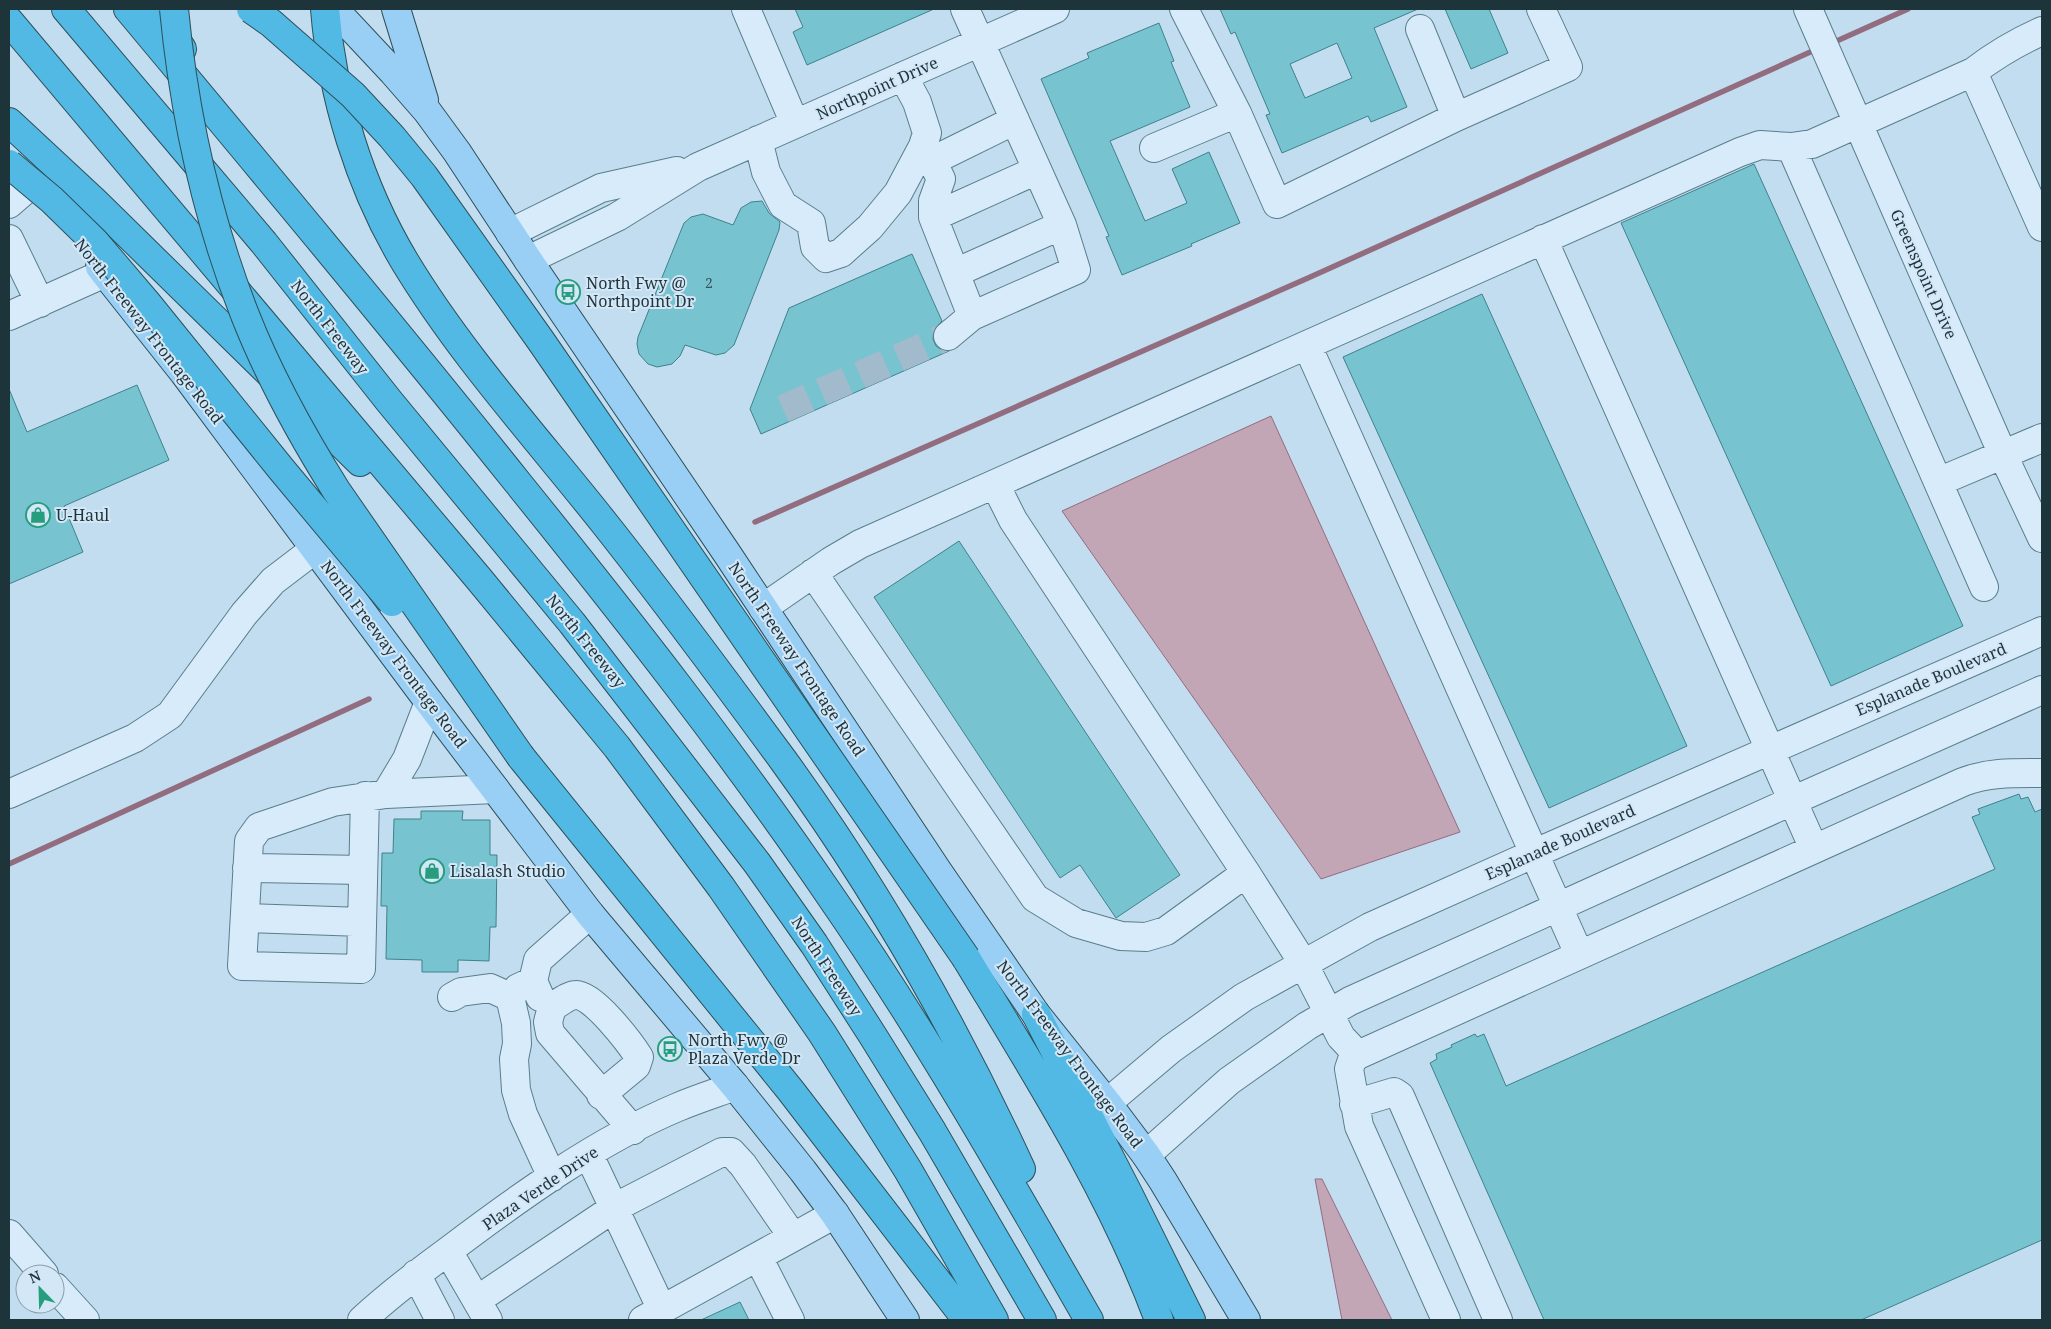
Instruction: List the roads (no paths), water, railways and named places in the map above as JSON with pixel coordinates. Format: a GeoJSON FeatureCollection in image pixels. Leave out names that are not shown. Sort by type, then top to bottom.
{"type":"FeatureCollection","features":[{"type":"Feature","properties":{"kind":"highway","name":"North Freeway"},"geometry":{"type":"LineString","coordinates":[[66,9],[264,243],[388,401],[572,623],[752,855],[814,944],[873,1036],[932,1131],[1042,1320]]}},
{"type":"Feature","properties":{"kind":"highway"},"geometry":{"type":"LineString","coordinates":[[128,9],[407,344],[616,604],[780,824],[877,965],[936,1056],[1090,1320]]}},
{"type":"Feature","properties":{"kind":"highway"},"geometry":{"type":"LineString","coordinates":[[155,9],[284,196]]}},
{"type":"Feature","properties":{"kind":"highway"},"geometry":{"type":"LineString","coordinates":[[174,9],[183,83],[203,179],[245,315],[264,357],[305,440],[336,490],[521,757]]}},
{"type":"Feature","properties":{"kind":"highway"},"geometry":{"type":"LineString","coordinates":[[251,9],[278,29],[353,95],[392,137],[424,176],[541,341],[966,958],[1069,1130],[1144,1280],[1158,1320]]}},
{"type":"Feature","properties":{"kind":"highway"},"geometry":{"type":"LineString","coordinates":[[325,9],[330,51],[347,125],[361,170],[387,228],[404,260],[448,327],[658,592],[785,764],[835,836],[916,964],[959,1042],[997,1117],[1090,1320]]}},
{"type":"Feature","properties":{"kind":"highway"},"geometry":{"type":"LineString","coordinates":[[9,21],[479,579],[617,747],[721,886],[806,1008],[908,1170],[994,1320]]}},
{"type":"Feature","properties":{"kind":"highway"},"geometry":{"type":"LineString","coordinates":[[9,122],[102,209],[479,579]]}},
{"type":"Feature","properties":{"kind":"highway"},"geometry":{"type":"LineString","coordinates":[[9,164],[52,200],[102,250],[521,757],[791,1090],[967,1320]]}},
{"type":"Feature","properties":{"kind":"highway"},"geometry":{"type":"LineString","coordinates":[[1036,1014],[1191,1320]]}},
{"type":"Feature","properties":{"kind":"main road","name":"North Freeway Frontage Road"},"geometry":{"type":"LineString","coordinates":[[334,9],[427,111],[457,152],[937,870],[1036,1014],[1146,1155],[1246,1320]]}},
{"type":"Feature","properties":{"kind":"main road"},"geometry":{"type":"LineString","coordinates":[[396,9],[427,111]]}},
{"type":"Feature","properties":{"kind":"main road","name":"North Freeway Frontage Road"},"geometry":{"type":"LineString","coordinates":[[9,155],[184,373],[429,702],[590,914],[735,1086],[835,1214],[901,1319]]}},
{"type":"Feature","properties":{"kind":"street"},"geometry":{"type":"LineString","coordinates":[[746,9],[795,124]]}},
{"type":"Feature","properties":{"kind":"street"},"geometry":{"type":"LineString","coordinates":[[948,336],[972,316],[1076,270],[1062,225],[965,9]]}},
{"type":"Feature","properties":{"kind":"street","name":"Northpoint Drive"},"geometry":{"type":"LineString","coordinates":[[528,260],[618,217],[698,166],[1055,9]]}},
{"type":"Feature","properties":{"kind":"street"},"geometry":{"type":"LineString","coordinates":[[1184,9],[1237,113],[1277,204],[1456,117],[1568,67],[1541,9]]}},
{"type":"Feature","properties":{"kind":"street","name":"Greenspoint Drive"},"geometry":{"type":"LineString","coordinates":[[1808,9],[2003,455],[2042,538]]}},
{"type":"Feature","properties":{"kind":"street"},"geometry":{"type":"LineString","coordinates":[[1420,29],[1456,117]]}},
{"type":"Feature","properties":{"kind":"street"},"geometry":{"type":"LineString","coordinates":[[763,608],[813,573],[860,544],[1740,152],[1760,145],[1791,147],[1812,144],[1973,72],[1990,58],[2010,46],[2042,31]]}},
{"type":"Feature","properties":{"kind":"street"},"geometry":{"type":"LineString","coordinates":[[1973,72],[2042,227]]}},
{"type":"Feature","properties":{"kind":"street"},"geometry":{"type":"LineString","coordinates":[[903,76],[917,102],[927,133],[926,156],[941,179],[933,201],[933,217],[972,316]]}},
{"type":"Feature","properties":{"kind":"street"},"geometry":{"type":"LineString","coordinates":[[1154,148],[1237,113]]}},
{"type":"Feature","properties":{"kind":"street"},"geometry":{"type":"LineString","coordinates":[[758,140],[766,172],[783,205],[811,223],[815,247],[826,258],[841,253],[870,227],[926,156],[1015,120]]}},
{"type":"Feature","properties":{"kind":"street"},"geometry":{"type":"LineString","coordinates":[[1791,147],[1984,586]]}},
{"type":"Feature","properties":{"kind":"street","name":"Northpoint Drive"},"geometry":{"type":"LineString","coordinates":[[510,233],[601,188],[698,166]]}},
{"type":"Feature","properties":{"kind":"street"},"geometry":{"type":"LineString","coordinates":[[933,217],[1037,170]]}},
{"type":"Feature","properties":{"kind":"street"},"geometry":{"type":"LineString","coordinates":[[9,204],[32,184]]}},
{"type":"Feature","properties":{"kind":"street"},"geometry":{"type":"LineString","coordinates":[[955,273],[1062,225]]}},
{"type":"Feature","properties":{"kind":"street"},"geometry":{"type":"LineString","coordinates":[[9,239],[40,303]]}},
{"type":"Feature","properties":{"kind":"street"},"geometry":{"type":"LineString","coordinates":[[1543,239],[1814,849]]}},
{"type":"Feature","properties":{"kind":"street"},"geometry":{"type":"LineString","coordinates":[[9,316],[105,273]]}},
{"type":"Feature","properties":{"kind":"street"},"geometry":{"type":"LineString","coordinates":[[1308,345],[1579,954]]}},
{"type":"Feature","properties":{"kind":"street"},"geometry":{"type":"LineString","coordinates":[[1938,482],[2042,438]]}},
{"type":"Feature","properties":{"kind":"street"},"geometry":{"type":"LineString","coordinates":[[995,484],[1013,520],[1246,873],[1303,963],[1341,1037],[1358,1055]]}},
{"type":"Feature","properties":{"kind":"street"},"geometry":{"type":"LineString","coordinates":[[9,794],[135,738],[170,715],[244,614],[273,581],[315,549]]}},
{"type":"Feature","properties":{"kind":"street"},"geometry":{"type":"LineString","coordinates":[[813,573],[1035,898],[1076,922],[1120,936],[1146,937],[1166,931],[1246,873]]}},
{"type":"Feature","properties":{"kind":"street","name":"Esplanade Boulevard"},"geometry":{"type":"LineString","coordinates":[[1107,1104],[1172,1049],[1244,997],[1370,927],[2042,631]]}},
{"type":"Feature","properties":{"kind":"street"},"geometry":{"type":"LineString","coordinates":[[1146,1155],[1229,1081],[1272,1050],[1350,1001],[2042,690]]}},
{"type":"Feature","properties":{"kind":"street"},"geometry":{"type":"LineString","coordinates":[[429,702],[407,759],[376,795],[363,870],[361,969],[242,966],[249,841],[259,827],[333,802],[376,795],[495,789]]}},
{"type":"Feature","properties":{"kind":"street"},"geometry":{"type":"LineString","coordinates":[[1446,1320],[1359,1126],[1349,1069],[1352,1060],[1358,1055],[1579,954],[1978,776],[1999,773],[2042,773]]}},
{"type":"Feature","properties":{"kind":"street"},"geometry":{"type":"LineString","coordinates":[[247,868],[363,870]]}},
{"type":"Feature","properties":{"kind":"street"},"geometry":{"type":"LineString","coordinates":[[590,914],[538,960],[533,981],[538,996],[551,1020],[601,1095],[633,1130]]}},
{"type":"Feature","properties":{"kind":"street"},"geometry":{"type":"LineString","coordinates":[[244,918],[362,922]]}},
{"type":"Feature","properties":{"kind":"street"},"geometry":{"type":"LineString","coordinates":[[510,997],[518,988],[533,981]]}},
{"type":"Feature","properties":{"kind":"street"},"geometry":{"type":"LineString","coordinates":[[452,997],[460,992],[490,988],[510,997]]}},
{"type":"Feature","properties":{"kind":"street"},"geometry":{"type":"LineString","coordinates":[[551,1020],[574,994],[586,995],[598,1006],[634,1048],[639,1057],[636,1066],[601,1095]]}},
{"type":"Feature","properties":{"kind":"street"},"geometry":{"type":"LineString","coordinates":[[510,997],[516,1023],[517,1044],[514,1059],[516,1090],[523,1114],[552,1177]]}},
{"type":"Feature","properties":{"kind":"street","name":"Plaza Verde Drive"},"geometry":{"type":"LineString","coordinates":[[362,1320],[416,1274],[552,1177],[589,1154],[677,1108],[735,1086]]}},
{"type":"Feature","properties":{"kind":"street"},"geometry":{"type":"LineString","coordinates":[[1354,1104],[1394,1092],[1400,1096],[1498,1320]]}},
{"type":"Feature","properties":{"kind":"street"},"geometry":{"type":"LineString","coordinates":[[448,1251],[482,1310],[614,1208],[722,1152],[731,1152],[743,1165],[794,1237]]}},
{"type":"Feature","properties":{"kind":"street"},"geometry":{"type":"LineString","coordinates":[[589,1154],[614,1208],[652,1315],[835,1214]]}},
{"type":"Feature","properties":{"kind":"street"},"geometry":{"type":"LineString","coordinates":[[11,1238],[35,1264]]}},
{"type":"Feature","properties":{"kind":"street"},"geometry":{"type":"LineString","coordinates":[[758,1257],[790,1320]]}},
{"type":"Feature","properties":{"kind":"street"},"geometry":{"type":"LineString","coordinates":[[416,1274],[440,1320]]}},
{"type":"Feature","properties":{"kind":"street"},"geometry":{"type":"LineString","coordinates":[[65,1298],[85,1320]]}},
{"type":"Feature","properties":{"kind":"waterway"},"geometry":{"type":"LineString","coordinates":[[1830,44],[1908,9]]}},
{"type":"Feature","properties":{"kind":"waterway"},"geometry":{"type":"LineString","coordinates":[[755,522],[1308,278],[1817,49]]}},
{"type":"Feature","properties":{"kind":"waterway"},"geometry":{"type":"LineString","coordinates":[[9,864],[369,699]]}},
{"type":"Feature","properties":{"kind":"tunnel"},"geometry":{"type":"LineString","coordinates":[[783,409],[948,336]]}},
{"type":"Feature","properties":{"kind":"place","name":"North Fwy @ Northpoint Dr"},"geometry":{"type":"Point","coordinates":[568,292]}},
{"type":"Feature","properties":{"kind":"place","name":"U-Haul"},"geometry":{"type":"Point","coordinates":[38,515]}},
{"type":"Feature","properties":{"kind":"place","name":"Lisalash Studio"},"geometry":{"type":"Point","coordinates":[432,871]}},
{"type":"Feature","properties":{"kind":"place","name":"North Fwy @ Plaza Verde Dr"},"geometry":{"type":"Point","coordinates":[670,1049]}}]}
